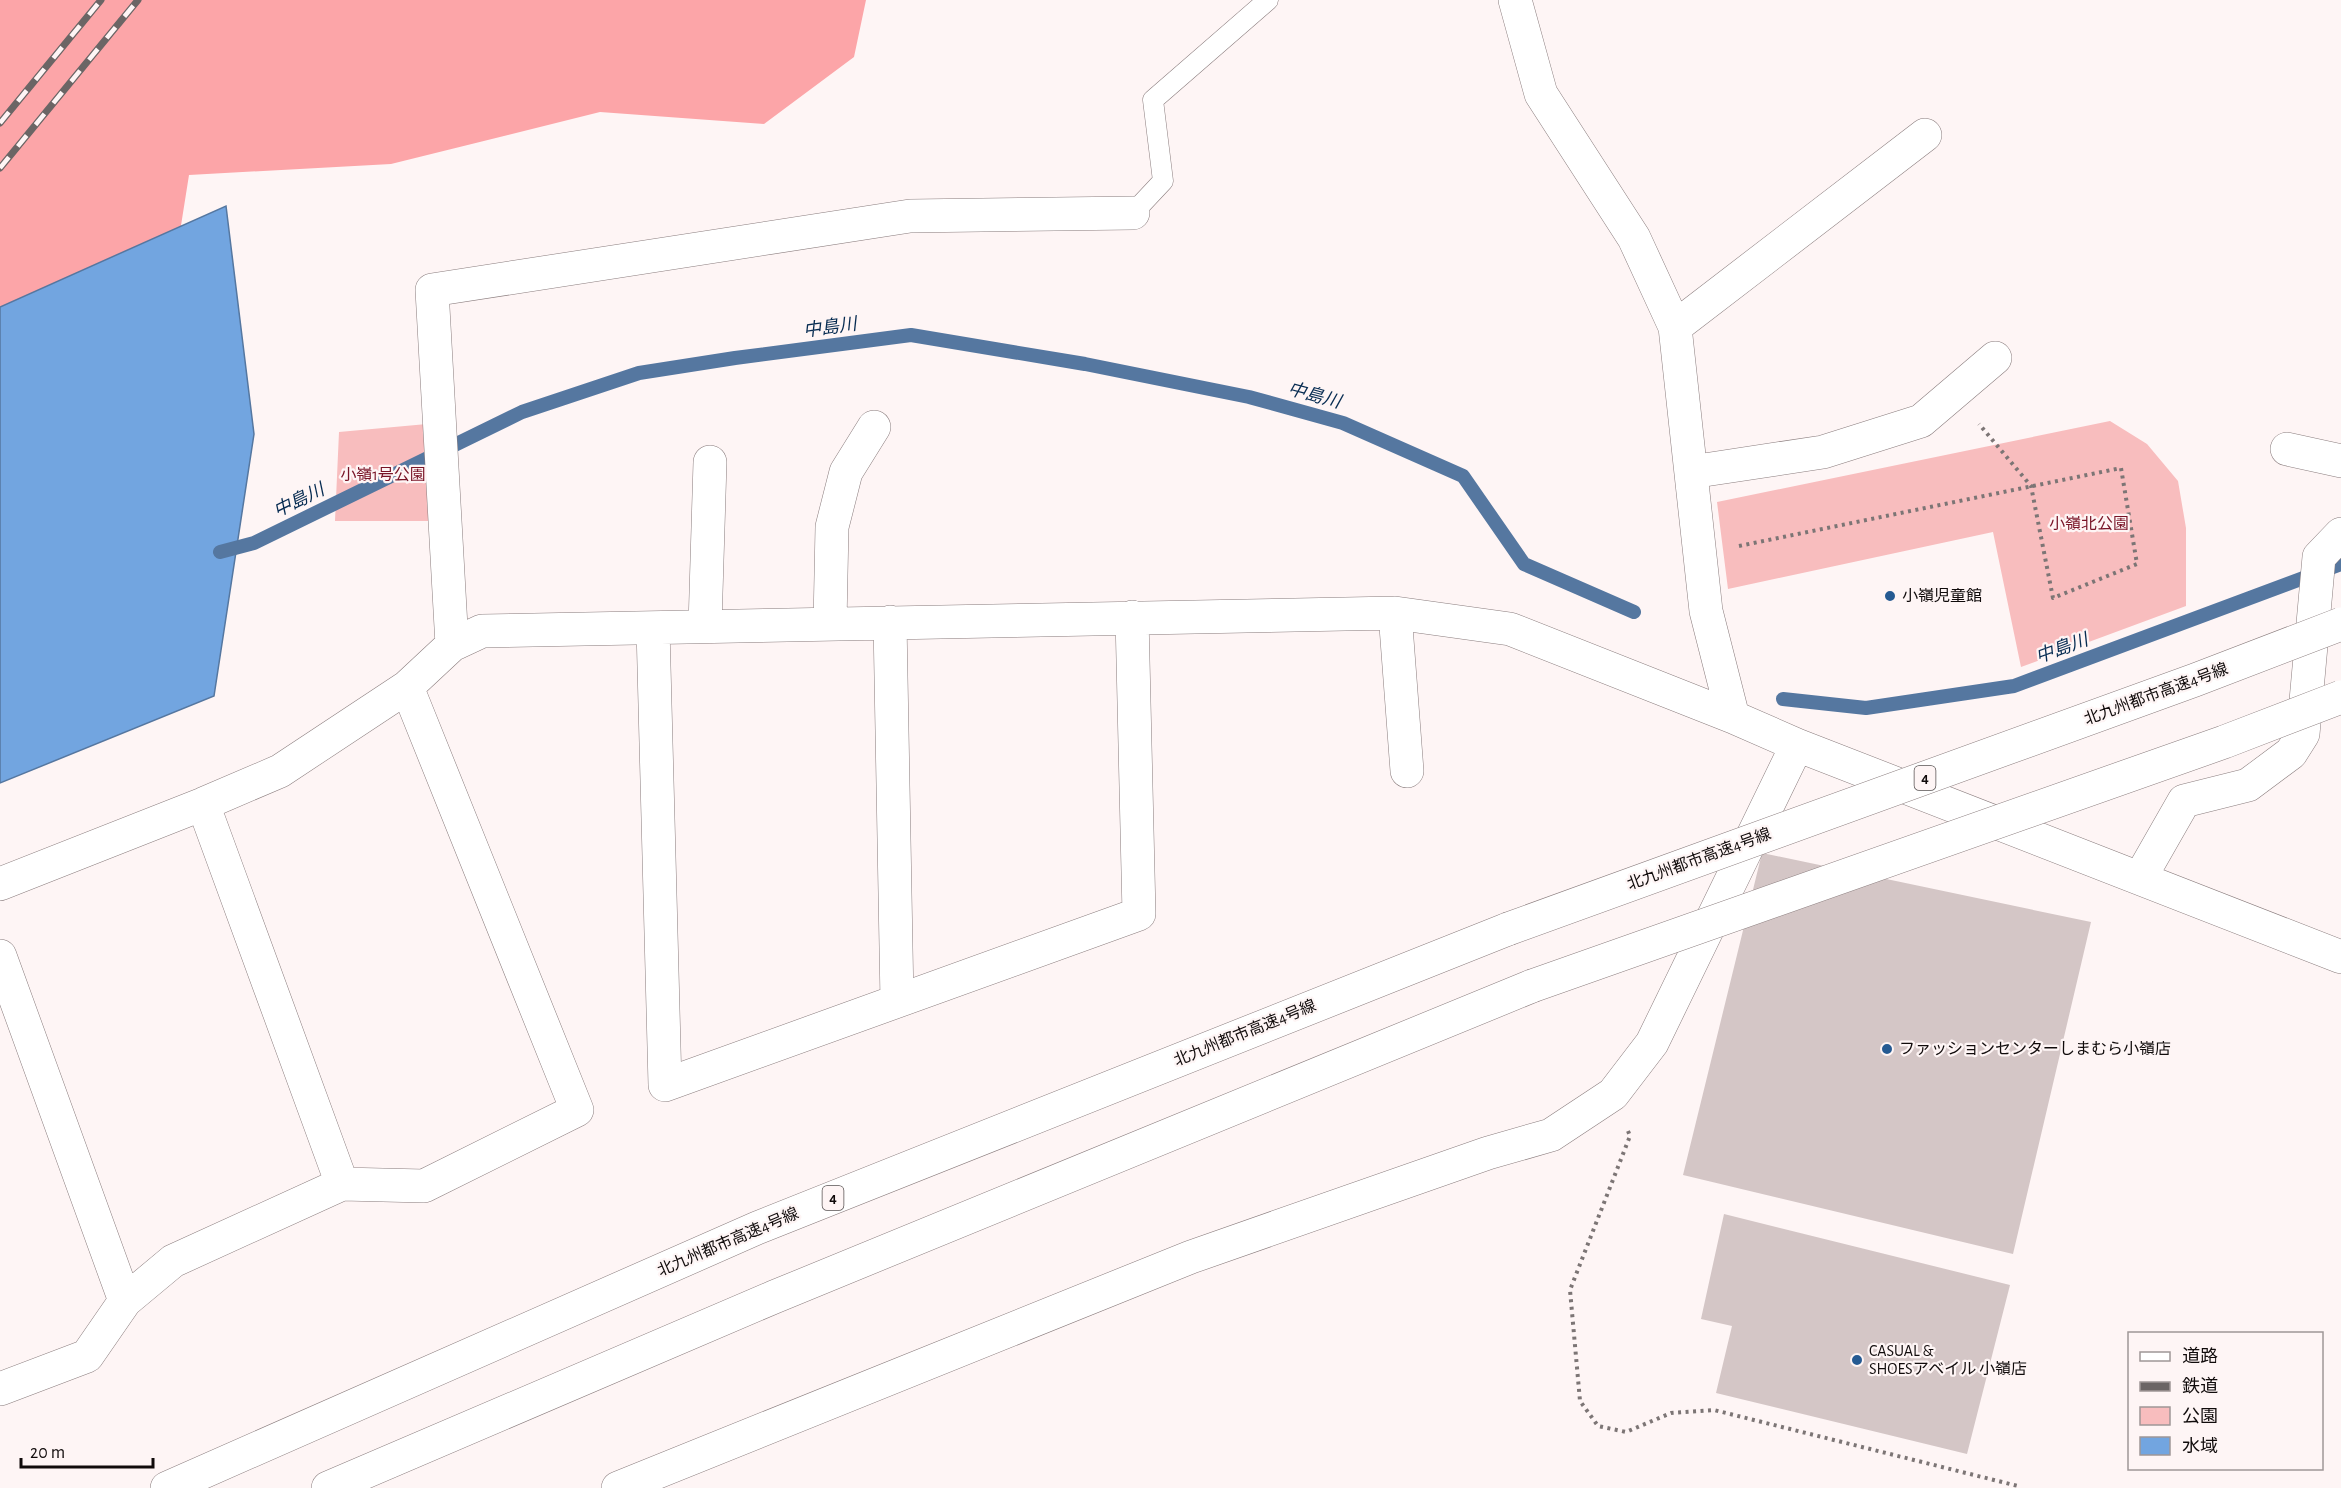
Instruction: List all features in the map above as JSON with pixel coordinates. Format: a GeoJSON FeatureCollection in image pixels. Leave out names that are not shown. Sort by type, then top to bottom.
{"type":"FeatureCollection","features":[{"type":"Feature","properties":{"kind":"main road"},"geometry":{"type":"LineString","coordinates":[[1515,0],[1541,94],[1634,238],[1675,327],[1706,611],[1733,717]]}},
{"type":"Feature","properties":{"kind":"main road"},"geometry":{"type":"LineString","coordinates":[[1675,327],[1925,135]]}},
{"type":"Feature","properties":{"kind":"main road"},"geometry":{"type":"LineString","coordinates":[[452,645],[432,290],[910,216],[1133,213]]}},
{"type":"Feature","properties":{"kind":"main road"},"geometry":{"type":"LineString","coordinates":[[1691,472],[1823,452],[1921,421],[1995,358]]}},
{"type":"Feature","properties":{"kind":"main road"},"geometry":{"type":"LineString","coordinates":[[830,623],[832,527],[846,472],[874,427]]}},
{"type":"Feature","properties":{"kind":"main road"},"geometry":{"type":"LineString","coordinates":[[2287,448],[2341,461]]}},
{"type":"Feature","properties":{"kind":"main road"},"geometry":{"type":"LineString","coordinates":[[705,626],[710,462]]}},
{"type":"Feature","properties":{"kind":"main road"},"geometry":{"type":"LineString","coordinates":[[2140,878],[2184,801],[2248,785],[2291,753],[2303,734],[2327,620],[2319,557],[2341,534]]}},
{"type":"Feature","properties":{"kind":"main road"},"geometry":{"type":"LineString","coordinates":[[1395,613],[1407,771]]}},
{"type":"Feature","properties":{"kind":"main road"},"geometry":{"type":"LineString","coordinates":[[0,884],[280,771],[407,687],[452,645],[482,631],[1395,613],[1510,629],[1733,717],[1797,745],[2341,957]]}},
{"type":"Feature","properties":{"kind":"main road"},"geometry":{"type":"LineString","coordinates":[[653,628],[664,1085],[1139,914],[1132,617]]}},
{"type":"Feature","properties":{"kind":"main road","name":"北九州都市高速4号線"},"geometry":{"type":"LineString","coordinates":[[167,1488],[757,1228],[1508,929],[2195,680],[2327,620]]}},
{"type":"Feature","properties":{"kind":"main road"},"geometry":{"type":"LineString","coordinates":[[890,622],[897,1002]]}},
{"type":"Feature","properties":{"kind":"main road"},"geometry":{"type":"LineString","coordinates":[[0,1389],[87,1356],[125,1301],[173,1261],[342,1184],[423,1186],[578,1110],[407,687]]}},
{"type":"Feature","properties":{"kind":"main road"},"geometry":{"type":"LineString","coordinates":[[328,1488],[774,1297],[1532,986],[2202,750],[2341,697]]}},
{"type":"Feature","properties":{"kind":"main road"},"geometry":{"type":"LineString","coordinates":[[618,1488],[1191,1257],[1488,1153],[1551,1135],[1613,1094],[1652,1042],[1797,745]]}},
{"type":"Feature","properties":{"kind":"main road"},"geometry":{"type":"LineString","coordinates":[[203,804],[342,1184]]}},
{"type":"Feature","properties":{"kind":"main road"},"geometry":{"type":"LineString","coordinates":[[0,956],[125,1301]]}},
{"type":"Feature","properties":{"kind":"lane"},"geometry":{"type":"LineString","coordinates":[[1133,213],[1163,181],[1153,100],[1269,0]]}},
{"type":"Feature","properties":{"kind":"path"},"geometry":{"type":"LineString","coordinates":[[1700,554],[2031,486],[2121,468],[2137,564],[2053,598],[2031,486],[1954,394]]}},
{"type":"Feature","properties":{"kind":"path"},"geometry":{"type":"LineString","coordinates":[[1613,1094],[1630,1136],[1570,1290],[1580,1401],[1598,1426],[1626,1432],[1671,1413],[1714,1410],[2018,1486],[2017,1488]]}},
{"type":"Feature","properties":{"kind":"green space","name":"小嶺北公園"},"geometry":{"type":"Polygon","coordinates":[[[2110,421],[2147,444],[2178,481],[2186,528],[2186,606],[2021,667],[1993,532],[1728,589],[1717,502],[2110,421]]]}},
{"type":"Feature","properties":{"kind":"green space","name":"小嶺1号公園"},"geometry":{"type":"Polygon","coordinates":[[[427,424],[429,521],[335,521],[339,432],[427,424]]]}},
{"type":"Feature","properties":{"kind":"shaded area"},"geometry":{"type":"Polygon","coordinates":[[[0,0],[866,0],[854,57],[764,124],[600,112],[391,164],[189,175],[173,276],[0,384],[0,0]]]}},
{"type":"Feature","properties":{"kind":"water"},"geometry":{"type":"Polygon","coordinates":[[[226,206],[254,434],[214,696],[0,783],[0,307],[226,206]]]}},
{"type":"Feature","properties":{"kind":"building","name":"ファッションセンターしまむら小嶺店"},"geometry":{"type":"Polygon","coordinates":[[[1762,853],[2091,922],[2013,1254],[1683,1175],[1762,853]]]}},
{"type":"Feature","properties":{"kind":"building","name":"CASUAL & SHOESアベイル 小嶺店"},"geometry":{"type":"Polygon","coordinates":[[[1724,1214],[2010,1285],[1967,1454],[1716,1393],[1732,1326],[1701,1319],[1724,1214]]]}},
{"type":"Feature","properties":{"kind":"waterway","name":"中島川"},"geometry":{"type":"LineString","coordinates":[[220,552],[254,543],[522,412],[639,373],[911,335],[1085,364],[1249,397],[1343,423],[1463,476],[1524,564],[1634,612]]}},
{"type":"Feature","properties":{"kind":"waterway","name":"中島川"},"geometry":{"type":"LineString","coordinates":[[1783,699],[1866,708],[2014,686],[2341,564]]}},
{"type":"Feature","properties":{"kind":"railway"},"geometry":{"type":"LineString","coordinates":[[0,123],[101,0]]}},
{"type":"Feature","properties":{"kind":"railway"},"geometry":{"type":"LineString","coordinates":[[0,168],[138,0]]}},
{"type":"Feature","properties":{"kind":"place","name":"小嶺児童館"},"geometry":{"type":"Point","coordinates":[1890,596]}},
{"type":"Feature","properties":{"kind":"place","name":"ファッションセンターしまむら小嶺店"},"geometry":{"type":"Point","coordinates":[1887,1049]}},
{"type":"Feature","properties":{"kind":"place","name":"CASUAL & SHOESアベイル 小嶺店"},"geometry":{"type":"Point","coordinates":[1857,1360]}}]}
